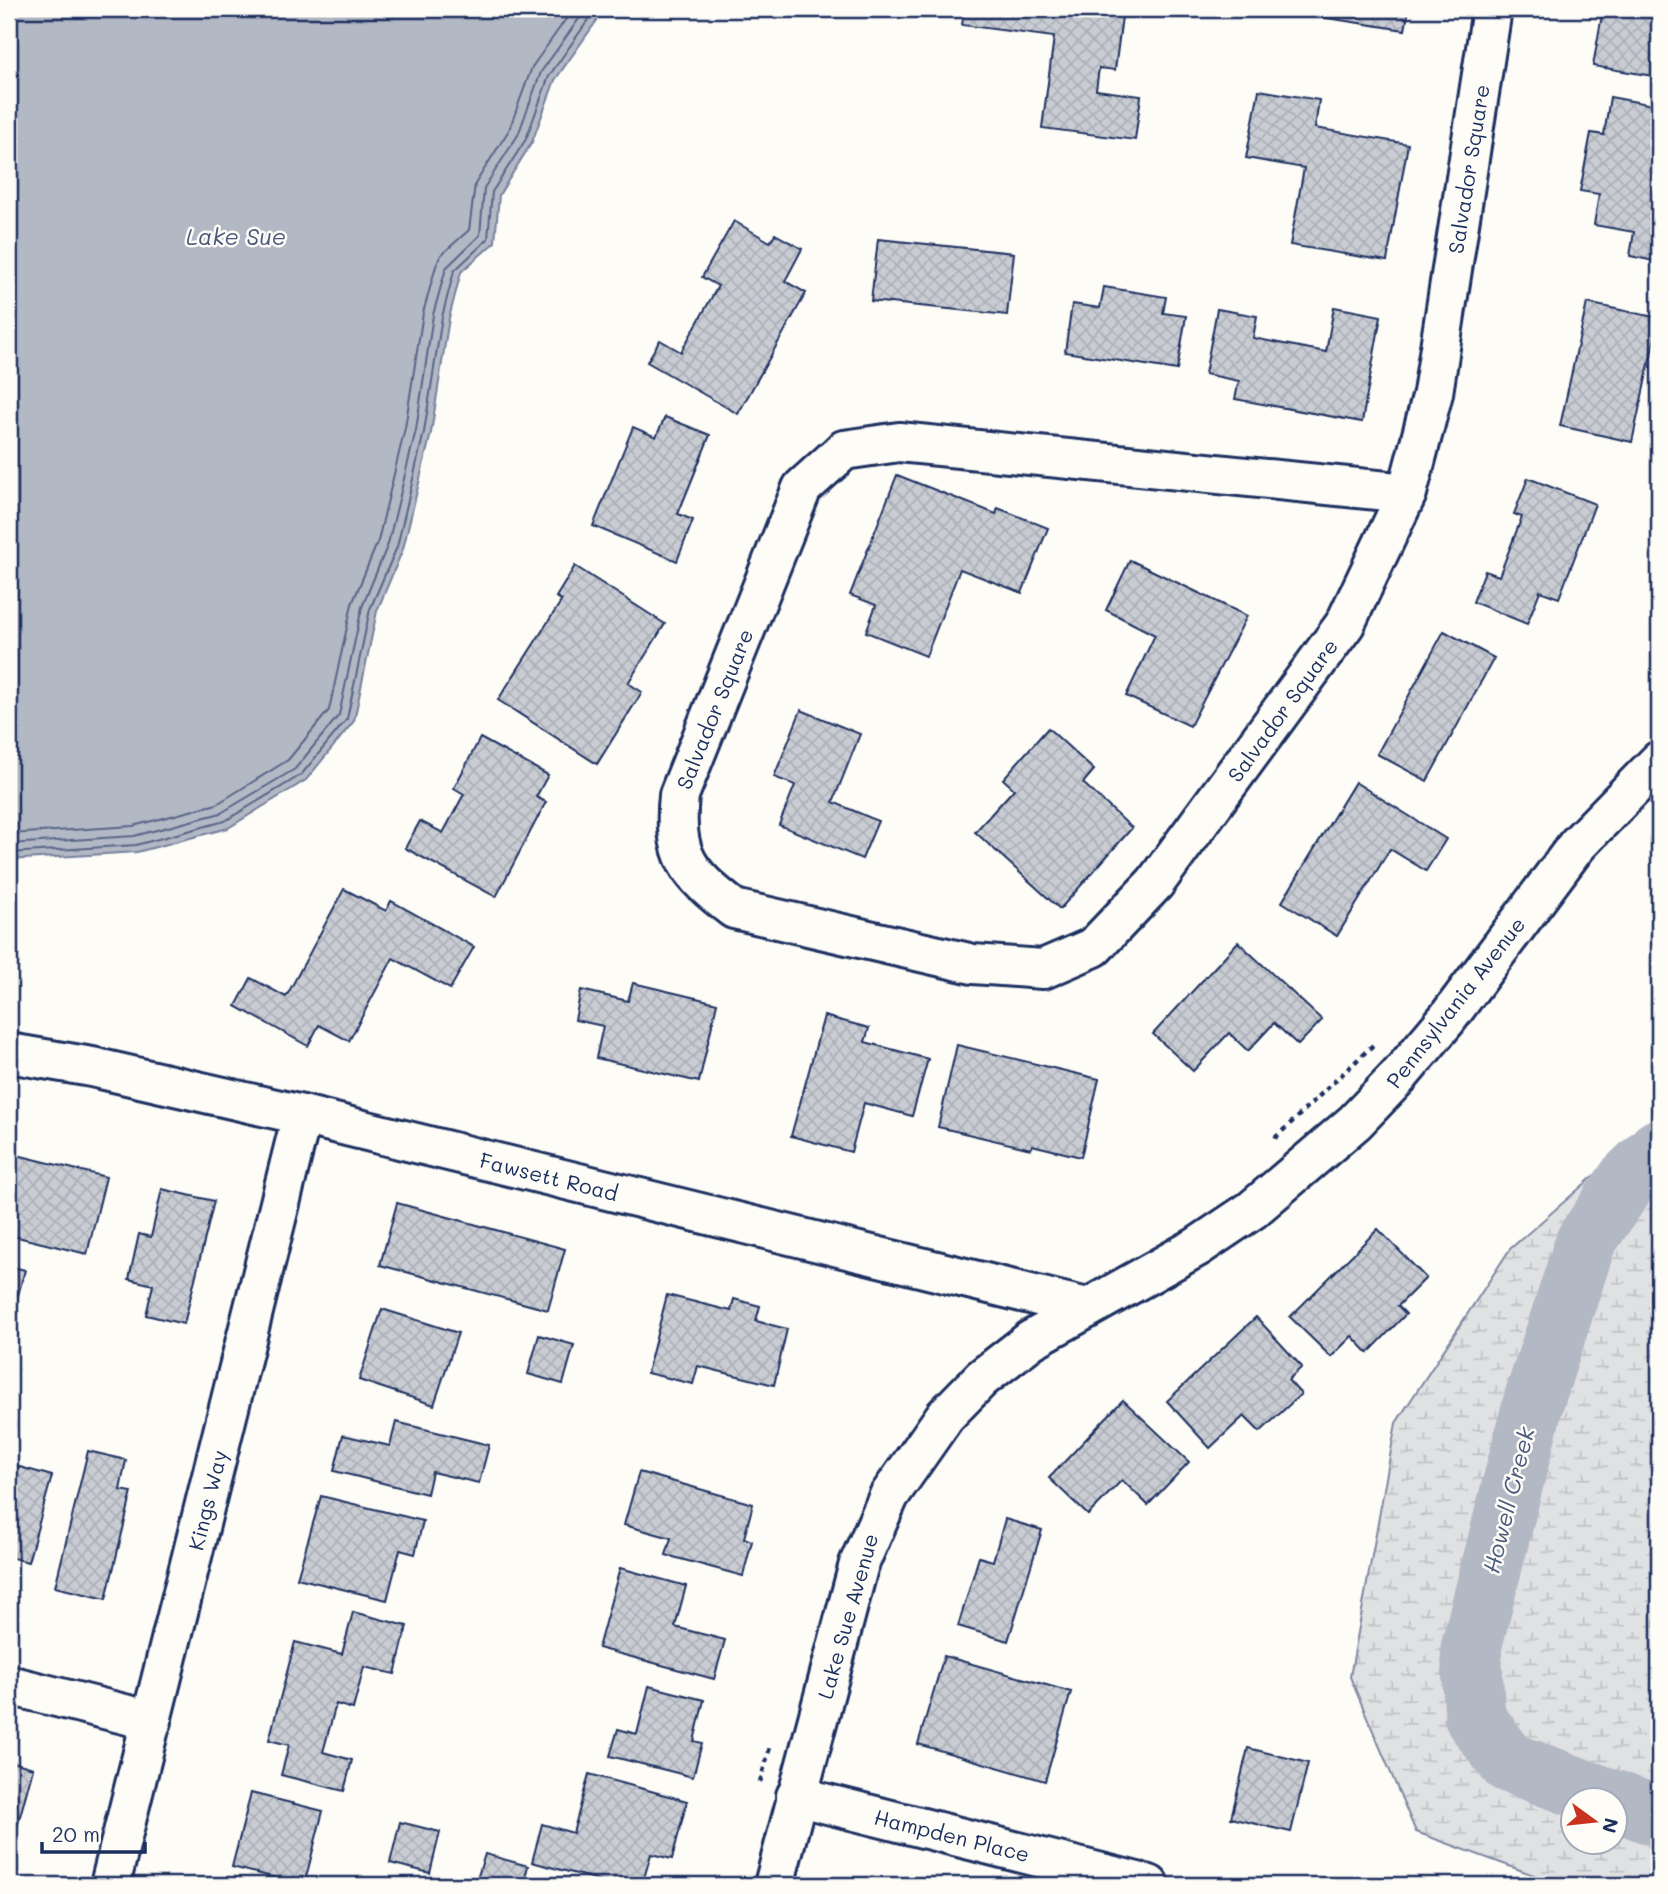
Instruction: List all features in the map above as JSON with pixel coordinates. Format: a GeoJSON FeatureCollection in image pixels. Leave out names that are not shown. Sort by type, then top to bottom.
{"type":"FeatureCollection","features":[{"type":"Feature","properties":{"kind":"street","name":"Salvador Square"},"geometry":{"type":"LineString","coordinates":[[1407,493],[899,442],[844,450],[802,488],[678,795],[676,828],[684,862],[710,890],[734,909],[973,964],[1043,969],[1094,947],[1155,883],[1345,624],[1407,493],[1433,393],[1492,9]]}},
{"type":"Feature","properties":{"kind":"street","name":"Pennsylvania Avenue"},"geometry":{"type":"LineString","coordinates":[[1087,1308],[1197,1247],[1252,1210],[1355,1122],[1399,1076],[1447,1019],[1577,845],[1659,761]]}},
{"type":"Feature","properties":{"kind":"street","name":"Fawsett Road"},"geometry":{"type":"LineString","coordinates":[[9,1053],[92,1067],[302,1115],[1087,1308]]}},
{"type":"Feature","properties":{"kind":"street","name":"Kings Way"},"geometry":{"type":"LineString","coordinates":[[110,1885],[302,1115]]}},
{"type":"Feature","properties":{"kind":"street","name":"Lake Sue Avenue"},"geometry":{"type":"LineString","coordinates":[[774,1885],[859,1564],[889,1496],[945,1416],[982,1378],[1031,1340],[1087,1308]]}},
{"type":"Feature","properties":{"kind":"street"},"geometry":{"type":"LineString","coordinates":[[9,1685],[152,1721]]}},
{"type":"Feature","properties":{"kind":"street","name":"Hampden Place"},"geometry":{"type":"LineString","coordinates":[[796,1796],[1149,1885]]}},
{"type":"Feature","properties":{"kind":"green space"},"geometry":{"type":"Polygon","coordinates":[[[1659,1119],[1659,1885],[1561,1885],[1416,1832],[1350,1677],[1396,1423],[1510,1249],[1659,1119]]]}},
{"type":"Feature","properties":{"kind":"water","name":"Lake Sue"},"geometry":{"type":"Polygon","coordinates":[[[9,9],[605,9],[555,80],[532,142],[499,195],[495,242],[461,272],[449,318],[431,433],[403,549],[377,611],[354,721],[306,780],[228,828],[137,852],[9,860],[9,9]]]}},
{"type":"Feature","properties":{"kind":"building"},"geometry":{"type":"Polygon","coordinates":[[[986,9],[1123,9],[1115,70],[1099,68],[1096,90],[1141,96],[1135,140],[1042,128],[1054,37],[962,25],[964,12],[985,14],[986,9]]]}},
{"type":"Feature","properties":{"kind":"building"},"geometry":{"type":"Polygon","coordinates":[[[1294,9],[1409,9],[1405,30],[1294,13],[1294,9]]]}},
{"type":"Feature","properties":{"kind":"building"},"geometry":{"type":"Polygon","coordinates":[[[1603,9],[1659,9],[1659,77],[1593,66],[1603,9]]]}},
{"type":"Feature","properties":{"kind":"building"},"geometry":{"type":"Polygon","coordinates":[[[1259,90],[1319,100],[1315,128],[1408,144],[1387,261],[1290,245],[1304,168],[1246,158],[1259,90]]]}},
{"type":"Feature","properties":{"kind":"building"},"geometry":{"type":"Polygon","coordinates":[[[1610,97],[1659,106],[1659,174],[1655,200],[1659,201],[1659,262],[1630,256],[1634,232],[1594,225],[1599,194],[1580,191],[1591,133],[1604,135],[1610,97]]]}},
{"type":"Feature","properties":{"kind":"building"},"geometry":{"type":"Polygon","coordinates":[[[734,221],[770,242],[775,234],[802,249],[785,281],[806,293],[738,414],[647,362],[660,340],[681,352],[718,286],[702,277],[734,221]]]}},
{"type":"Feature","properties":{"kind":"building"},"geometry":{"type":"Polygon","coordinates":[[[878,239],[1014,253],[1007,315],[871,301],[878,239]]]}},
{"type":"Feature","properties":{"kind":"building"},"geometry":{"type":"Polygon","coordinates":[[[1104,287],[1166,297],[1163,313],[1186,316],[1177,370],[1065,352],[1072,304],[1100,308],[1104,287]]]}},
{"type":"Feature","properties":{"kind":"building"},"geometry":{"type":"Polygon","coordinates":[[[1587,303],[1659,318],[1632,442],[1560,426],[1587,303]]]}},
{"type":"Feature","properties":{"kind":"building"},"geometry":{"type":"Polygon","coordinates":[[[1334,307],[1381,316],[1362,422],[1235,399],[1239,381],[1205,374],[1217,309],[1257,316],[1253,338],[1326,352],[1334,307]]]}},
{"type":"Feature","properties":{"kind":"building"},"geometry":{"type":"Polygon","coordinates":[[[665,417],[710,435],[678,514],[693,520],[677,561],[593,526],[633,427],[656,437],[665,417]]]}},
{"type":"Feature","properties":{"kind":"building"},"geometry":{"type":"Polygon","coordinates":[[[897,475],[996,514],[998,508],[1048,528],[1022,593],[960,569],[926,656],[866,632],[876,605],[850,595],[897,475]]]}},
{"type":"Feature","properties":{"kind":"building"},"geometry":{"type":"Polygon","coordinates":[[[1528,478],[1595,504],[1559,598],[1540,591],[1527,624],[1473,602],[1485,571],[1499,576],[1522,517],[1514,514],[1528,478]]]}},
{"type":"Feature","properties":{"kind":"building"},"geometry":{"type":"Polygon","coordinates":[[[1130,560],[1247,616],[1190,726],[1126,696],[1155,635],[1106,610],[1130,560]]]}},
{"type":"Feature","properties":{"kind":"building"},"geometry":{"type":"Polygon","coordinates":[[[575,566],[665,624],[628,683],[642,692],[597,764],[498,700],[562,600],[556,597],[575,566]]]}},
{"type":"Feature","properties":{"kind":"building"},"geometry":{"type":"Polygon","coordinates":[[[1444,631],[1494,658],[1427,781],[1377,754],[1444,631]]]}},
{"type":"Feature","properties":{"kind":"building"},"geometry":{"type":"Polygon","coordinates":[[[801,710],[860,734],[833,802],[878,821],[862,859],[779,825],[795,785],[774,777],[801,710]]]}},
{"type":"Feature","properties":{"kind":"building"},"geometry":{"type":"Polygon","coordinates":[[[1048,728],[1094,770],[1083,783],[1132,828],[1060,909],[975,832],[1014,789],[1003,779],[1048,728]]]}},
{"type":"Feature","properties":{"kind":"building"},"geometry":{"type":"Polygon","coordinates":[[[480,738],[548,775],[536,797],[546,802],[496,897],[405,848],[420,821],[443,833],[464,794],[454,788],[480,738]]]}},
{"type":"Feature","properties":{"kind":"building"},"geometry":{"type":"Polygon","coordinates":[[[1355,782],[1446,839],[1426,871],[1390,849],[1337,936],[1282,902],[1355,782]]]}},
{"type":"Feature","properties":{"kind":"building"},"geometry":{"type":"Polygon","coordinates":[[[344,889],[386,911],[391,901],[474,947],[450,989],[393,958],[349,1041],[319,1025],[308,1046],[236,1006],[251,978],[286,997],[344,889]]]}},
{"type":"Feature","properties":{"kind":"building"},"geometry":{"type":"Polygon","coordinates":[[[1238,942],[1322,1020],[1298,1045],[1274,1023],[1248,1051],[1229,1033],[1193,1071],[1153,1034],[1238,942]]]}},
{"type":"Feature","properties":{"kind":"building"},"geometry":{"type":"Polygon","coordinates":[[[633,983],[717,1003],[699,1082],[596,1058],[603,1026],[575,1020],[581,990],[628,1001],[633,983]]]}},
{"type":"Feature","properties":{"kind":"building"},"geometry":{"type":"Polygon","coordinates":[[[824,1016],[869,1028],[865,1042],[928,1059],[912,1116],[864,1103],[851,1152],[791,1136],[824,1016]]]}},
{"type":"Feature","properties":{"kind":"building"},"geometry":{"type":"Polygon","coordinates":[[[957,1045],[1099,1079],[1081,1157],[1032,1145],[1031,1149],[938,1127],[957,1045]]]}},
{"type":"Feature","properties":{"kind":"building"},"geometry":{"type":"Polygon","coordinates":[[[9,1153],[106,1177],[87,1254],[9,1235],[9,1153]]]}},
{"type":"Feature","properties":{"kind":"building"},"geometry":{"type":"Polygon","coordinates":[[[162,1189],[214,1201],[184,1324],[146,1315],[153,1285],[129,1279],[139,1234],[151,1237],[162,1189]]]}},
{"type":"Feature","properties":{"kind":"building"},"geometry":{"type":"Polygon","coordinates":[[[397,1203],[565,1249],[548,1310],[380,1265],[397,1203]]]}},
{"type":"Feature","properties":{"kind":"building"},"geometry":{"type":"Polygon","coordinates":[[[1378,1229],[1426,1278],[1398,1306],[1406,1314],[1368,1353],[1352,1336],[1331,1357],[1290,1317],[1378,1229]]]}},
{"type":"Feature","properties":{"kind":"building"},"geometry":{"type":"Polygon","coordinates":[[[9,1266],[25,1270],[12,1317],[9,1316],[9,1266]]]}},
{"type":"Feature","properties":{"kind":"building"},"geometry":{"type":"Polygon","coordinates":[[[667,1295],[731,1311],[734,1299],[760,1306],[756,1321],[787,1329],[774,1385],[698,1366],[693,1384],[647,1373],[667,1295]]]}},
{"type":"Feature","properties":{"kind":"building"},"geometry":{"type":"Polygon","coordinates":[[[382,1309],[458,1333],[434,1405],[359,1380],[382,1309]]]}},
{"type":"Feature","properties":{"kind":"building"},"geometry":{"type":"Polygon","coordinates":[[[1256,1317],[1302,1367],[1288,1380],[1301,1394],[1260,1432],[1244,1416],[1210,1448],[1167,1401],[1256,1317]]]}},
{"type":"Feature","properties":{"kind":"building"},"geometry":{"type":"Polygon","coordinates":[[[539,1335],[574,1345],[563,1384],[528,1374],[539,1335]]]}},
{"type":"Feature","properties":{"kind":"building"},"geometry":{"type":"Polygon","coordinates":[[[1123,1400],[1189,1462],[1148,1505],[1122,1480],[1088,1515],[1049,1478],[1123,1400]]]}},
{"type":"Feature","properties":{"kind":"building"},"geometry":{"type":"Polygon","coordinates":[[[396,1422],[489,1445],[479,1483],[432,1472],[427,1494],[334,1471],[343,1435],[390,1446],[396,1422]]]}},
{"type":"Feature","properties":{"kind":"building"},"geometry":{"type":"Polygon","coordinates":[[[88,1451],[126,1460],[120,1490],[132,1492],[106,1599],[55,1587],[88,1451]]]}},
{"type":"Feature","properties":{"kind":"building"},"geometry":{"type":"Polygon","coordinates":[[[9,1464],[52,1476],[28,1562],[9,1557],[9,1464]]]}},
{"type":"Feature","properties":{"kind":"building"},"geometry":{"type":"Polygon","coordinates":[[[639,1472],[753,1504],[744,1538],[752,1541],[743,1576],[666,1555],[671,1538],[624,1525],[639,1472]]]}},
{"type":"Feature","properties":{"kind":"building"},"geometry":{"type":"Polygon","coordinates":[[[321,1496],[423,1521],[415,1554],[400,1550],[387,1600],[297,1578],[321,1496]]]}},
{"type":"Feature","properties":{"kind":"building"},"geometry":{"type":"Polygon","coordinates":[[[1005,1519],[1042,1530],[1008,1641],[958,1626],[979,1557],[993,1561],[1005,1519]]]}},
{"type":"Feature","properties":{"kind":"building"},"geometry":{"type":"Polygon","coordinates":[[[620,1568],[686,1586],[675,1627],[725,1640],[714,1679],[598,1648],[620,1568]]]}},
{"type":"Feature","properties":{"kind":"building"},"geometry":{"type":"Polygon","coordinates":[[[353,1612],[407,1626],[395,1674],[364,1667],[353,1709],[336,1704],[323,1752],[352,1760],[344,1791],[281,1775],[289,1745],[269,1740],[295,1642],[342,1654],[353,1612]]]}},
{"type":"Feature","properties":{"kind":"building"},"geometry":{"type":"Polygon","coordinates":[[[944,1656],[1071,1692],[1045,1781],[918,1744],[944,1656]]]}},
{"type":"Feature","properties":{"kind":"building"},"geometry":{"type":"Polygon","coordinates":[[[649,1686],[704,1700],[694,1741],[702,1743],[693,1777],[610,1756],[618,1729],[637,1734],[649,1686]]]}},
{"type":"Feature","properties":{"kind":"building"},"geometry":{"type":"Polygon","coordinates":[[[1248,1748],[1308,1763],[1291,1832],[1231,1818],[1248,1748]]]}},
{"type":"Feature","properties":{"kind":"building"},"geometry":{"type":"Polygon","coordinates":[[[9,1761],[33,1768],[9,1857],[9,1761]]]}},
{"type":"Feature","properties":{"kind":"building"},"geometry":{"type":"Polygon","coordinates":[[[589,1774],[687,1801],[672,1859],[651,1854],[642,1885],[617,1885],[532,1862],[542,1824],[573,1833],[589,1774]]]}},
{"type":"Feature","properties":{"kind":"building"},"geometry":{"type":"Polygon","coordinates":[[[251,1793],[323,1811],[304,1885],[232,1867],[251,1793]]]}},
{"type":"Feature","properties":{"kind":"building"},"geometry":{"type":"Polygon","coordinates":[[[400,1822],[440,1832],[430,1873],[390,1863],[400,1822]]]}},
{"type":"Feature","properties":{"kind":"building"},"geometry":{"type":"Polygon","coordinates":[[[485,1854],[528,1866],[523,1885],[498,1885],[477,1879],[485,1854]]]}},
{"type":"Feature","properties":{"kind":"waterway","name":"Howell Creek"},"geometry":{"type":"LineString","coordinates":[[1574,1786],[1508,1762],[1475,1718],[1471,1648],[1534,1400],[1586,1241],[1628,1179],[1659,1149]]}},
{"type":"Feature","properties":{"kind":"waterway","name":"Howell Creek"},"geometry":{"type":"LineString","coordinates":[[1630,1806],[1659,1817]]}}]}
